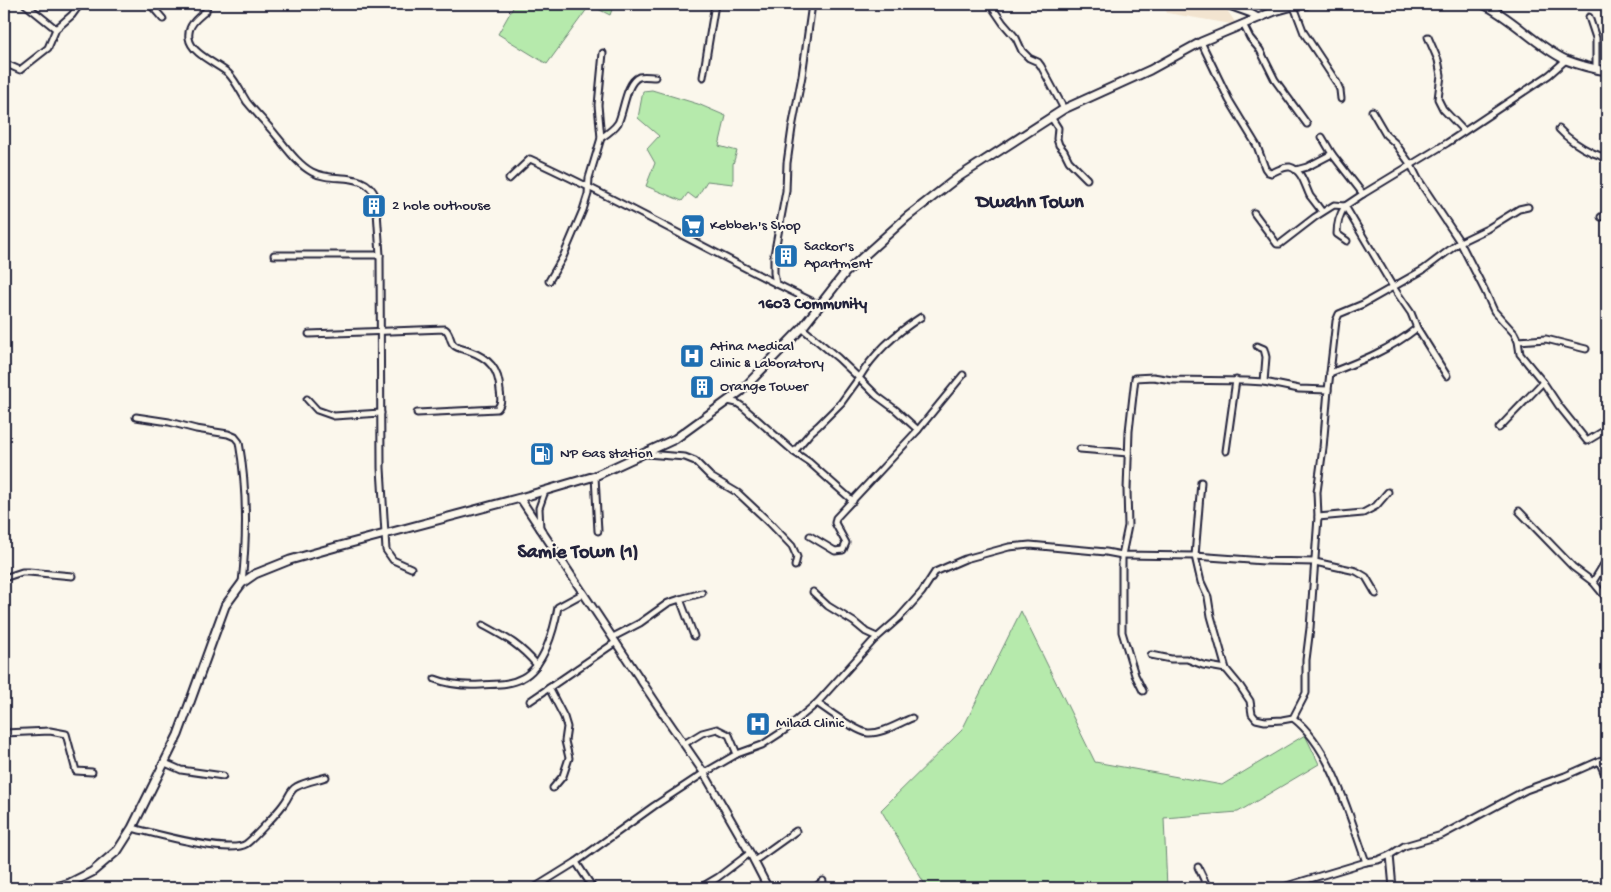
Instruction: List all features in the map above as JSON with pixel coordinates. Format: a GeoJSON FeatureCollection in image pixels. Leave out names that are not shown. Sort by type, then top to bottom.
{"type":"FeatureCollection","features":[{"type":"Feature","properties":{"kind":"main road"},"geometry":{"type":"LineString","coordinates":[[54,888],[70,883],[92,872],[118,850],[132,828],[178,735],[226,606],[242,582],[255,574],[290,560],[595,476],[675,439],[741,391],[802,328],[845,273],[907,217],[958,178],[1064,109],[1150,70],[1201,42],[1293,5],[1307,4]]}},
{"type":"Feature","properties":{"kind":"main road"},"geometry":{"type":"LineString","coordinates":[[1487,5],[1566,60],[1607,71]]}},
{"type":"Feature","properties":{"kind":"street"},"geometry":{"type":"LineString","coordinates":[[25,4],[56,29]]}},
{"type":"Feature","properties":{"kind":"street"},"geometry":{"type":"LineString","coordinates":[[4,63],[20,70],[48,48],[56,29],[72,15],[80,4]]}},
{"type":"Feature","properties":{"kind":"street"},"geometry":{"type":"LineString","coordinates":[[150,4],[163,19]]}},
{"type":"Feature","properties":{"kind":"street"},"geometry":{"type":"LineString","coordinates":[[207,4],[206,11],[197,18],[190,28],[189,40],[196,50],[228,74],[248,103],[294,156],[311,172],[322,176],[354,179],[368,184],[376,197],[380,255],[384,534],[386,550],[393,560],[411,568]]}},
{"type":"Feature","properties":{"kind":"street"},"geometry":{"type":"LineString","coordinates":[[703,77],[715,4]]}},
{"type":"Feature","properties":{"kind":"street"},"geometry":{"type":"LineString","coordinates":[[776,284],[774,255],[786,191],[787,163],[812,4]]}},
{"type":"Feature","properties":{"kind":"street"},"geometry":{"type":"LineString","coordinates":[[990,4],[1003,24],[1016,38],[1022,51],[1028,58],[1038,62],[1041,66],[1064,109]]}},
{"type":"Feature","properties":{"kind":"street"},"geometry":{"type":"LineString","coordinates":[[1225,4],[1259,18]]}},
{"type":"Feature","properties":{"kind":"street"},"geometry":{"type":"LineString","coordinates":[[1293,5],[1304,33],[1337,83],[1341,100]]}},
{"type":"Feature","properties":{"kind":"street"},"geometry":{"type":"LineString","coordinates":[[1589,17],[1596,38],[1596,69]]}},
{"type":"Feature","properties":{"kind":"street"},"geometry":{"type":"LineString","coordinates":[[1243,24],[1250,38],[1260,50],[1275,80],[1307,124]]}},
{"type":"Feature","properties":{"kind":"street"},"geometry":{"type":"LineString","coordinates":[[1428,37],[1438,60],[1440,75],[1438,99],[1443,109],[1464,131]]}},
{"type":"Feature","properties":{"kind":"street"},"geometry":{"type":"LineString","coordinates":[[1201,42],[1229,100],[1257,146],[1265,168],[1271,173],[1281,168],[1289,167],[1296,170],[1310,196],[1322,212]]}},
{"type":"Feature","properties":{"kind":"street"},"geometry":{"type":"LineString","coordinates":[[550,281],[563,256],[588,194],[589,178],[600,138],[598,105],[603,53]]}},
{"type":"Feature","properties":{"kind":"street"},"geometry":{"type":"LineString","coordinates":[[1346,241],[1337,234],[1338,221],[1345,206],[1549,75],[1566,60]]}},
{"type":"Feature","properties":{"kind":"street"},"geometry":{"type":"LineString","coordinates":[[600,138],[611,131],[618,123],[628,92],[635,80],[641,76],[655,77]]}},
{"type":"Feature","properties":{"kind":"street"},"geometry":{"type":"LineString","coordinates":[[1372,111],[1386,134],[1411,165],[1428,195],[1460,242],[1494,311],[1518,340],[1520,354],[1587,441],[1607,429]]}},
{"type":"Feature","properties":{"kind":"street"},"geometry":{"type":"LineString","coordinates":[[1050,117],[1058,128],[1057,139],[1059,145],[1069,161],[1087,179]]}},
{"type":"Feature","properties":{"kind":"street"},"geometry":{"type":"LineString","coordinates":[[1559,129],[1566,138],[1602,156],[1607,161]]}},
{"type":"Feature","properties":{"kind":"street"},"geometry":{"type":"LineString","coordinates":[[1322,138],[1362,194]]}},
{"type":"Feature","properties":{"kind":"street"},"geometry":{"type":"LineString","coordinates":[[1296,170],[1307,167],[1332,154]]}},
{"type":"Feature","properties":{"kind":"street"},"geometry":{"type":"LineString","coordinates":[[509,179],[530,159],[588,186],[820,305]]}},
{"type":"Feature","properties":{"kind":"street"},"geometry":{"type":"LineString","coordinates":[[1254,213],[1277,244],[1280,244],[1322,212],[1334,205],[1345,206]]}},
{"type":"Feature","properties":{"kind":"street"},"geometry":{"type":"LineString","coordinates":[[1345,206],[1393,287],[1411,313],[1417,328],[1447,376]]}},
{"type":"Feature","properties":{"kind":"street"},"geometry":{"type":"LineString","coordinates":[[1293,718],[1306,693],[1306,660],[1318,517],[1317,492],[1324,448],[1336,321],[1339,314],[1353,309],[1393,287],[1423,270],[1460,242],[1487,229],[1519,209],[1528,207]]}},
{"type":"Feature","properties":{"kind":"street"},"geometry":{"type":"LineString","coordinates":[[1601,216],[1607,213]]}},
{"type":"Feature","properties":{"kind":"street"},"geometry":{"type":"LineString","coordinates":[[274,255],[380,255]]}},
{"type":"Feature","properties":{"kind":"street"},"geometry":{"type":"LineString","coordinates":[[794,452],[811,432],[841,403],[873,357],[902,330],[921,317]]}},
{"type":"Feature","properties":{"kind":"street"},"geometry":{"type":"LineString","coordinates":[[802,328],[838,358],[877,396],[918,430]]}},
{"type":"Feature","properties":{"kind":"street"},"geometry":{"type":"LineString","coordinates":[[1330,373],[1386,350],[1403,340],[1417,328]]}},
{"type":"Feature","properties":{"kind":"street"},"geometry":{"type":"LineString","coordinates":[[309,334],[445,329],[448,331],[452,343],[457,347],[481,356],[496,370],[500,384],[501,403],[497,409],[417,413]]}},
{"type":"Feature","properties":{"kind":"street"},"geometry":{"type":"LineString","coordinates":[[1518,340],[1546,340],[1586,349]]}},
{"type":"Feature","properties":{"kind":"street"},"geometry":{"type":"LineString","coordinates":[[1257,346],[1264,349],[1266,357],[1264,382]]}},
{"type":"Feature","properties":{"kind":"street"},"geometry":{"type":"LineString","coordinates":[[810,536],[835,551],[843,550],[846,543],[835,524],[836,518],[918,430],[963,375]]}},
{"type":"Feature","properties":{"kind":"street"},"geometry":{"type":"LineString","coordinates":[[1143,691],[1135,675],[1122,632],[1122,555],[1128,526],[1129,431],[1135,378],[1236,380],[1264,382],[1299,389],[1328,390]]}},
{"type":"Feature","properties":{"kind":"street"},"geometry":{"type":"LineString","coordinates":[[1226,451],[1236,380]]}},
{"type":"Feature","properties":{"kind":"street"},"geometry":{"type":"LineString","coordinates":[[1499,428],[1543,382]]}},
{"type":"Feature","properties":{"kind":"street"},"geometry":{"type":"LineString","coordinates":[[307,400],[317,410],[334,416],[381,413]]}},
{"type":"Feature","properties":{"kind":"street"},"geometry":{"type":"LineString","coordinates":[[728,401],[743,407],[853,501]]}},
{"type":"Feature","properties":{"kind":"street"},"geometry":{"type":"LineString","coordinates":[[136,417],[228,434],[235,437],[239,442],[246,554],[242,582]]}},
{"type":"Feature","properties":{"kind":"street"},"geometry":{"type":"LineString","coordinates":[[1080,449],[1128,453]]}},
{"type":"Feature","properties":{"kind":"street"},"geometry":{"type":"LineString","coordinates":[[646,454],[685,457],[695,461],[711,476],[738,493],[777,529],[792,546],[797,557],[795,566]]}},
{"type":"Feature","properties":{"kind":"street"},"geometry":{"type":"LineString","coordinates":[[595,476],[598,531]]}},
{"type":"Feature","properties":{"kind":"street"},"geometry":{"type":"LineString","coordinates":[[1201,482],[1195,556],[1208,597],[1211,616],[1226,669],[1250,701],[1252,714],[1256,719],[1282,720],[1293,718],[1304,726],[1320,746],[1341,792],[1366,862]]}},
{"type":"Feature","properties":{"kind":"street"},"geometry":{"type":"LineString","coordinates":[[540,530],[539,508],[544,491]]}},
{"type":"Feature","properties":{"kind":"street"},"geometry":{"type":"LineString","coordinates":[[1318,517],[1362,513],[1376,506],[1388,492]]}},
{"type":"Feature","properties":{"kind":"street"},"geometry":{"type":"LineString","coordinates":[[520,498],[582,594],[704,773],[768,888]]}},
{"type":"Feature","properties":{"kind":"street"},"geometry":{"type":"LineString","coordinates":[[1519,511],[1573,567],[1593,582],[1607,599]]}},
{"type":"Feature","properties":{"kind":"street"},"geometry":{"type":"LineString","coordinates":[[534,888],[576,862],[704,773],[737,754],[762,745],[785,730],[817,703],[877,637],[899,618],[922,592],[935,572],[964,559],[1030,545],[1122,555],[1195,556],[1264,561],[1315,562],[1356,571],[1366,577],[1376,594]]}},
{"type":"Feature","properties":{"kind":"street"},"geometry":{"type":"LineString","coordinates":[[1593,582],[1607,559]]}},
{"type":"Feature","properties":{"kind":"street"},"geometry":{"type":"LineString","coordinates":[[4,578],[22,572],[72,576]]}},
{"type":"Feature","properties":{"kind":"street"},"geometry":{"type":"LineString","coordinates":[[813,592],[828,606],[866,632],[877,637]]}},
{"type":"Feature","properties":{"kind":"street"},"geometry":{"type":"LineString","coordinates":[[530,701],[668,602],[702,593]]}},
{"type":"Feature","properties":{"kind":"street"},"geometry":{"type":"LineString","coordinates":[[435,679],[464,686],[505,684],[523,678],[537,665],[554,627],[558,608],[582,594]]}},
{"type":"Feature","properties":{"kind":"street"},"geometry":{"type":"LineString","coordinates":[[680,599],[694,636]]}},
{"type":"Feature","properties":{"kind":"street"},"geometry":{"type":"LineString","coordinates":[[483,625],[507,637],[523,649],[537,665]]}},
{"type":"Feature","properties":{"kind":"street"},"geometry":{"type":"LineString","coordinates":[[1151,655],[1187,659],[1203,665],[1226,669]]}},
{"type":"Feature","properties":{"kind":"street"},"geometry":{"type":"LineString","coordinates":[[549,688],[567,727],[565,741],[568,758],[563,776],[553,788]]}},
{"type":"Feature","properties":{"kind":"street"},"geometry":{"type":"LineString","coordinates":[[817,703],[859,730],[867,733],[878,732],[912,718]]}},
{"type":"Feature","properties":{"kind":"street"},"geometry":{"type":"LineString","coordinates":[[684,744],[702,733],[717,728],[729,735],[737,754]]}},
{"type":"Feature","properties":{"kind":"street"},"geometry":{"type":"LineString","coordinates":[[4,733],[50,731],[66,734],[76,771],[92,772]]}},
{"type":"Feature","properties":{"kind":"street"},"geometry":{"type":"LineString","coordinates":[[1280,888],[1378,860],[1404,846],[1442,835],[1526,790],[1607,759]]}},
{"type":"Feature","properties":{"kind":"street"},"geometry":{"type":"LineString","coordinates":[[1599,761],[1607,778]]}},
{"type":"Feature","properties":{"kind":"street"},"geometry":{"type":"LineString","coordinates":[[165,763],[186,771],[223,776]]}},
{"type":"Feature","properties":{"kind":"street"},"geometry":{"type":"LineString","coordinates":[[132,828],[209,846],[240,847],[258,833],[296,787],[326,777]]}},
{"type":"Feature","properties":{"kind":"street"},"geometry":{"type":"LineString","coordinates":[[754,861],[796,831]]}},
{"type":"Feature","properties":{"kind":"street"},"geometry":{"type":"LineString","coordinates":[[700,888],[717,878],[750,853]]}},
{"type":"Feature","properties":{"kind":"street"},"geometry":{"type":"LineString","coordinates":[[1390,855],[1392,888]]}},
{"type":"Feature","properties":{"kind":"street"},"geometry":{"type":"LineString","coordinates":[[576,862],[593,888]]}},
{"type":"Feature","properties":{"kind":"street"},"geometry":{"type":"LineString","coordinates":[[1198,867],[1208,888]]}},
{"type":"Feature","properties":{"kind":"street"},"geometry":{"type":"LineString","coordinates":[[814,888],[823,881]]}},
{"type":"Feature","properties":{"kind":"shaded area"},"geometry":{"type":"Polygon","coordinates":[[[1163,4],[1223,4],[1237,25],[1167,13],[1163,4]]]}},
{"type":"Feature","properties":{"kind":"green space"},"geometry":{"type":"Polygon","coordinates":[[[515,4],[614,4],[610,15],[590,5],[547,64],[498,34],[515,4]]]}},
{"type":"Feature","properties":{"kind":"green space"},"geometry":{"type":"Polygon","coordinates":[[[652,90],[698,104],[726,116],[719,146],[737,151],[733,164],[733,184],[707,181],[696,199],[688,193],[682,201],[646,186],[655,163],[647,149],[659,136],[638,118],[643,91],[652,90]]]}},
{"type":"Feature","properties":{"kind":"green space"},"geometry":{"type":"Polygon","coordinates":[[[1021,611],[1095,762],[1222,785],[1305,735],[1319,764],[1238,812],[1164,818],[1167,888],[927,888],[881,810],[962,730],[1021,611]]]}},
{"type":"Feature","properties":{"kind":"place","name":"2 hole outhouse"},"geometry":{"type":"Point","coordinates":[374,206]}},
{"type":"Feature","properties":{"kind":"place","name":"Kebbeh's Shop"},"geometry":{"type":"Point","coordinates":[693,226]}},
{"type":"Feature","properties":{"kind":"place","name":"Sackor's Apartment"},"geometry":{"type":"Point","coordinates":[786,256]}},
{"type":"Feature","properties":{"kind":"place","name":"Atina Medical Clinic & Laboratory"},"geometry":{"type":"Point","coordinates":[692,356]}},
{"type":"Feature","properties":{"kind":"place","name":"Orange Tower"},"geometry":{"type":"Point","coordinates":[702,387]}},
{"type":"Feature","properties":{"kind":"place","name":"NP Gas station"},"geometry":{"type":"Point","coordinates":[542,454]}},
{"type":"Feature","properties":{"kind":"place","name":"Milad Clinic"},"geometry":{"type":"Point","coordinates":[758,724]}},
{"type":"Feature","properties":{"kind":"district","name":"Dwahn Town"},"geometry":{"type":"Point","coordinates":[1030,203]}},
{"type":"Feature","properties":{"kind":"district","name":"1603 Community"},"geometry":{"type":"Point","coordinates":[813,305]}},
{"type":"Feature","properties":{"kind":"district","name":"Samie Town (1)"},"geometry":{"type":"Point","coordinates":[578,553]}}]}
